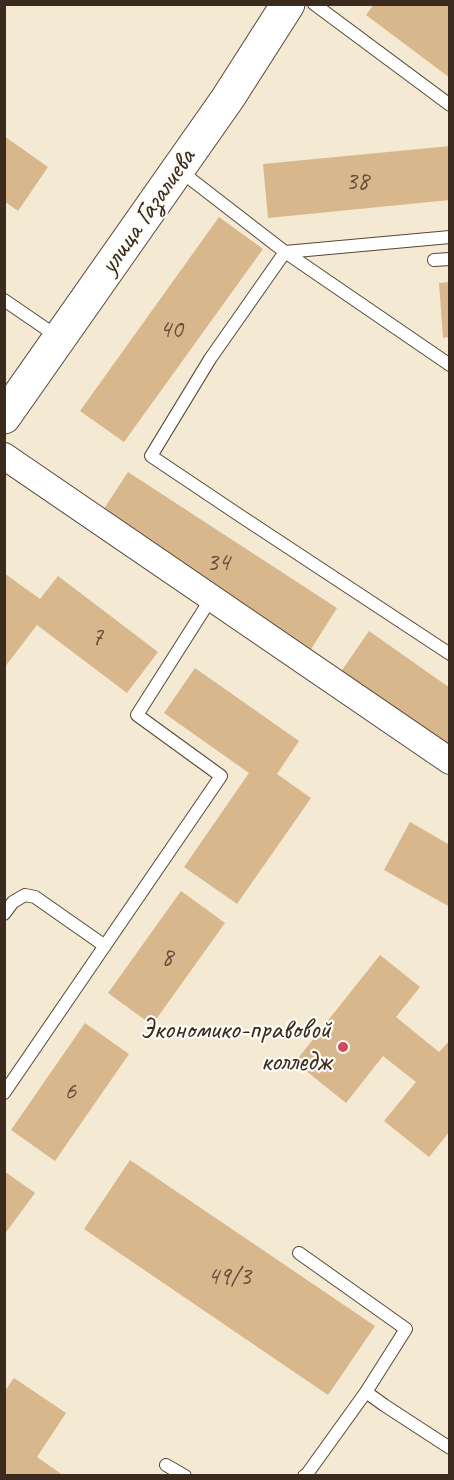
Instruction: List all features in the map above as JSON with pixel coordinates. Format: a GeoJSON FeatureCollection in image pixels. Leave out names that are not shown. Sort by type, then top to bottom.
{"type":"FeatureCollection","features":[{"type":"Feature","properties":{"kind":"main road","name":"улица Газалиева"},"geometry":{"type":"LineString","coordinates":[[4,417],[228,98],[288,4]]}},
{"type":"Feature","properties":{"kind":"street"},"geometry":{"type":"LineString","coordinates":[[4,456],[450,760]]}},
{"type":"Feature","properties":{"kind":"lane"},"geometry":{"type":"LineString","coordinates":[[314,4],[450,105]]}},
{"type":"Feature","properties":{"kind":"lane"},"geometry":{"type":"LineString","coordinates":[[177,169],[285,252],[450,365]]}},
{"type":"Feature","properties":{"kind":"lane"},"geometry":{"type":"LineString","coordinates":[[450,237],[285,252],[210,359],[151,456],[450,654]]}},
{"type":"Feature","properties":{"kind":"lane"},"geometry":{"type":"LineString","coordinates":[[434,260],[450,259]]}},
{"type":"Feature","properties":{"kind":"lane"},"geometry":{"type":"LineString","coordinates":[[4,300],[59,338]]}},
{"type":"Feature","properties":{"kind":"lane"},"geometry":{"type":"LineString","coordinates":[[4,1093],[221,776],[137,715],[212,597]]}},
{"type":"Feature","properties":{"kind":"lane"},"geometry":{"type":"LineString","coordinates":[[4,914],[13,902],[25,895],[34,897],[105,946]]}},
{"type":"Feature","properties":{"kind":"lane"},"geometry":{"type":"LineString","coordinates":[[299,1253],[406,1329],[366,1392],[304,1476]]}},
{"type":"Feature","properties":{"kind":"lane"},"geometry":{"type":"LineString","coordinates":[[366,1392],[450,1448]]}},
{"type":"Feature","properties":{"kind":"lane"},"geometry":{"type":"LineString","coordinates":[[166,1465],[185,1476]]}},
{"type":"Feature","properties":{"kind":"building"},"geometry":{"type":"Polygon","coordinates":[[[374,4],[450,4],[450,78],[366,15],[374,4]]]}},
{"type":"Feature","properties":{"kind":"building"},"geometry":{"type":"Polygon","coordinates":[[[4,136],[48,167],[18,211],[4,201],[4,136]]]}},
{"type":"Feature","properties":{"kind":"building"},"geometry":{"type":"Polygon","coordinates":[[[450,146],[450,200],[268,218],[263,164],[450,146]]]}},
{"type":"Feature","properties":{"kind":"building"},"geometry":{"type":"Polygon","coordinates":[[[219,217],[263,249],[124,442],[80,411],[219,217]]]}},
{"type":"Feature","properties":{"kind":"building"},"geometry":{"type":"Polygon","coordinates":[[[450,282],[450,337],[443,338],[439,283],[450,282]]]}},
{"type":"Feature","properties":{"kind":"building"},"geometry":{"type":"Polygon","coordinates":[[[128,472],[337,608],[308,654],[98,518],[128,472]]]}},
{"type":"Feature","properties":{"kind":"building"},"geometry":{"type":"Polygon","coordinates":[[[4,573],[40,599],[58,576],[158,652],[127,693],[37,625],[4,668],[4,573]]]}},
{"type":"Feature","properties":{"kind":"building"},"geometry":{"type":"Polygon","coordinates":[[[369,631],[450,688],[450,755],[338,676],[369,631]]]}},
{"type":"Feature","properties":{"kind":"building"},"geometry":{"type":"Polygon","coordinates":[[[195,668],[299,741],[277,774],[311,798],[237,904],[184,867],[249,773],[164,713],[195,668]]]}},
{"type":"Feature","properties":{"kind":"building"},"geometry":{"type":"Polygon","coordinates":[[[410,822],[450,845],[450,907],[384,870],[410,822]]]}},
{"type":"Feature","properties":{"kind":"building"},"geometry":{"type":"Polygon","coordinates":[[[181,891],[225,923],[152,1025],[108,993],[181,891]]]}},
{"type":"Feature","properties":{"kind":"building"},"geometry":{"type":"Polygon","coordinates":[[[380,955],[420,987],[396,1017],[439,1052],[450,1040],[450,1131],[429,1157],[384,1121],[416,1082],[383,1056],[346,1103],[295,1062],[380,955]]]}},
{"type":"Feature","properties":{"kind":"building"},"geometry":{"type":"Polygon","coordinates":[[[85,1023],[129,1054],[55,1161],[11,1130],[85,1023]]]}},
{"type":"Feature","properties":{"kind":"building"},"geometry":{"type":"Polygon","coordinates":[[[130,1160],[375,1326],[328,1395],[84,1229],[130,1160]]]}},
{"type":"Feature","properties":{"kind":"building"},"geometry":{"type":"Polygon","coordinates":[[[4,1171],[35,1193],[4,1235],[4,1171]]]}},
{"type":"Feature","properties":{"kind":"building"},"geometry":{"type":"Polygon","coordinates":[[[14,1378],[66,1413],[37,1457],[64,1476],[4,1476],[4,1392],[14,1378]]]}},
{"type":"Feature","properties":{"kind":"place","name":"Экономико-правовой колледж"},"geometry":{"type":"Point","coordinates":[343,1047]}}]}
